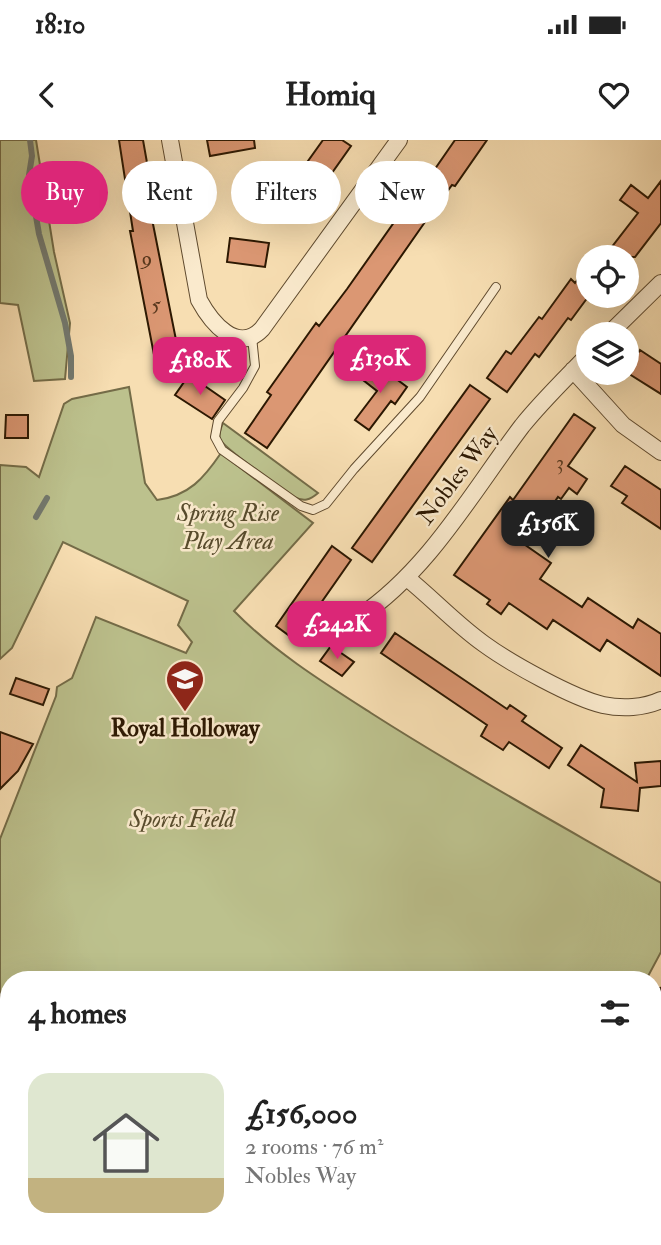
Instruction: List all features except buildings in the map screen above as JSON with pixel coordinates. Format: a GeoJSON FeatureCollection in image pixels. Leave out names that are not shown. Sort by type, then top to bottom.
{"type":"FeatureCollection","features":[{"type":"Feature","properties":{"kind":"street"},"geometry":{"type":"LineString","coordinates":[[170,140],[200,300],[212,320],[228,336],[244,338],[257,335],[269,320],[399,140]]}},
{"type":"Feature","properties":{"kind":"street"},"geometry":{"type":"LineString","coordinates":[[621,322],[661,283]]}},
{"type":"Feature","properties":{"kind":"street","name":"Nobles Way"},"geometry":{"type":"LineString","coordinates":[[359,617],[381,602],[407,578],[524,424],[576,367]]}},
{"type":"Feature","properties":{"kind":"street"},"geometry":{"type":"LineString","coordinates":[[573,370],[623,425],[661,452]]}},
{"type":"Feature","properties":{"kind":"street"},"geometry":{"type":"LineString","coordinates":[[407,578],[485,645],[565,689],[595,702],[616,707],[651,704],[661,699]]}},
{"type":"Feature","properties":{"kind":"lane"},"geometry":{"type":"LineString","coordinates":[[244,338],[255,366],[243,388],[218,421],[215,437],[222,450],[301,506],[313,510],[326,505],[354,469],[420,397],[496,287]]}},
{"type":"Feature","properties":{"kind":"green space"},"geometry":{"type":"Polygon","coordinates":[[[0,140],[36,140],[39,161],[21,161],[21,224],[50,224],[70,323],[65,379],[34,381],[18,305],[0,303],[0,140]]]}},
{"type":"Feature","properties":{"kind":"green space","name":"Sports Field"},"geometry":{"type":"Polygon","coordinates":[[[129,387],[145,483],[157,500],[187,490],[221,453],[313,523],[234,611],[282,653],[371,713],[661,883],[661,952],[651,971],[0,971],[0,839],[56,696],[57,687],[72,678],[96,617],[186,653],[192,642],[178,625],[188,601],[63,542],[12,648],[0,659],[0,465],[26,467],[39,477],[64,404],[72,399],[129,387]]]}},
{"type":"Feature","properties":{"kind":"green space"},"geometry":{"type":"Polygon","coordinates":[[[223,423],[318,493],[307,500],[298,499],[254,468],[220,439],[223,423]]]}},
{"type":"Feature","properties":{"kind":"waterway"},"geometry":{"type":"LineString","coordinates":[[30,140],[32,156],[29,175],[39,234],[65,323],[71,356],[71,377]]}},
{"type":"Feature","properties":{"kind":"waterway"},"geometry":{"type":"LineString","coordinates":[[36,517],[47,498]]}},
{"type":"Feature","properties":{"kind":"place","name":"Royal Holloway"},"geometry":{"type":"Point","coordinates":[185,713]}},
{"type":"Feature","properties":{"kind":"park label","name":"Spring Rise Play Area"},"geometry":{"type":"Point","coordinates":[228,527]}}]}
